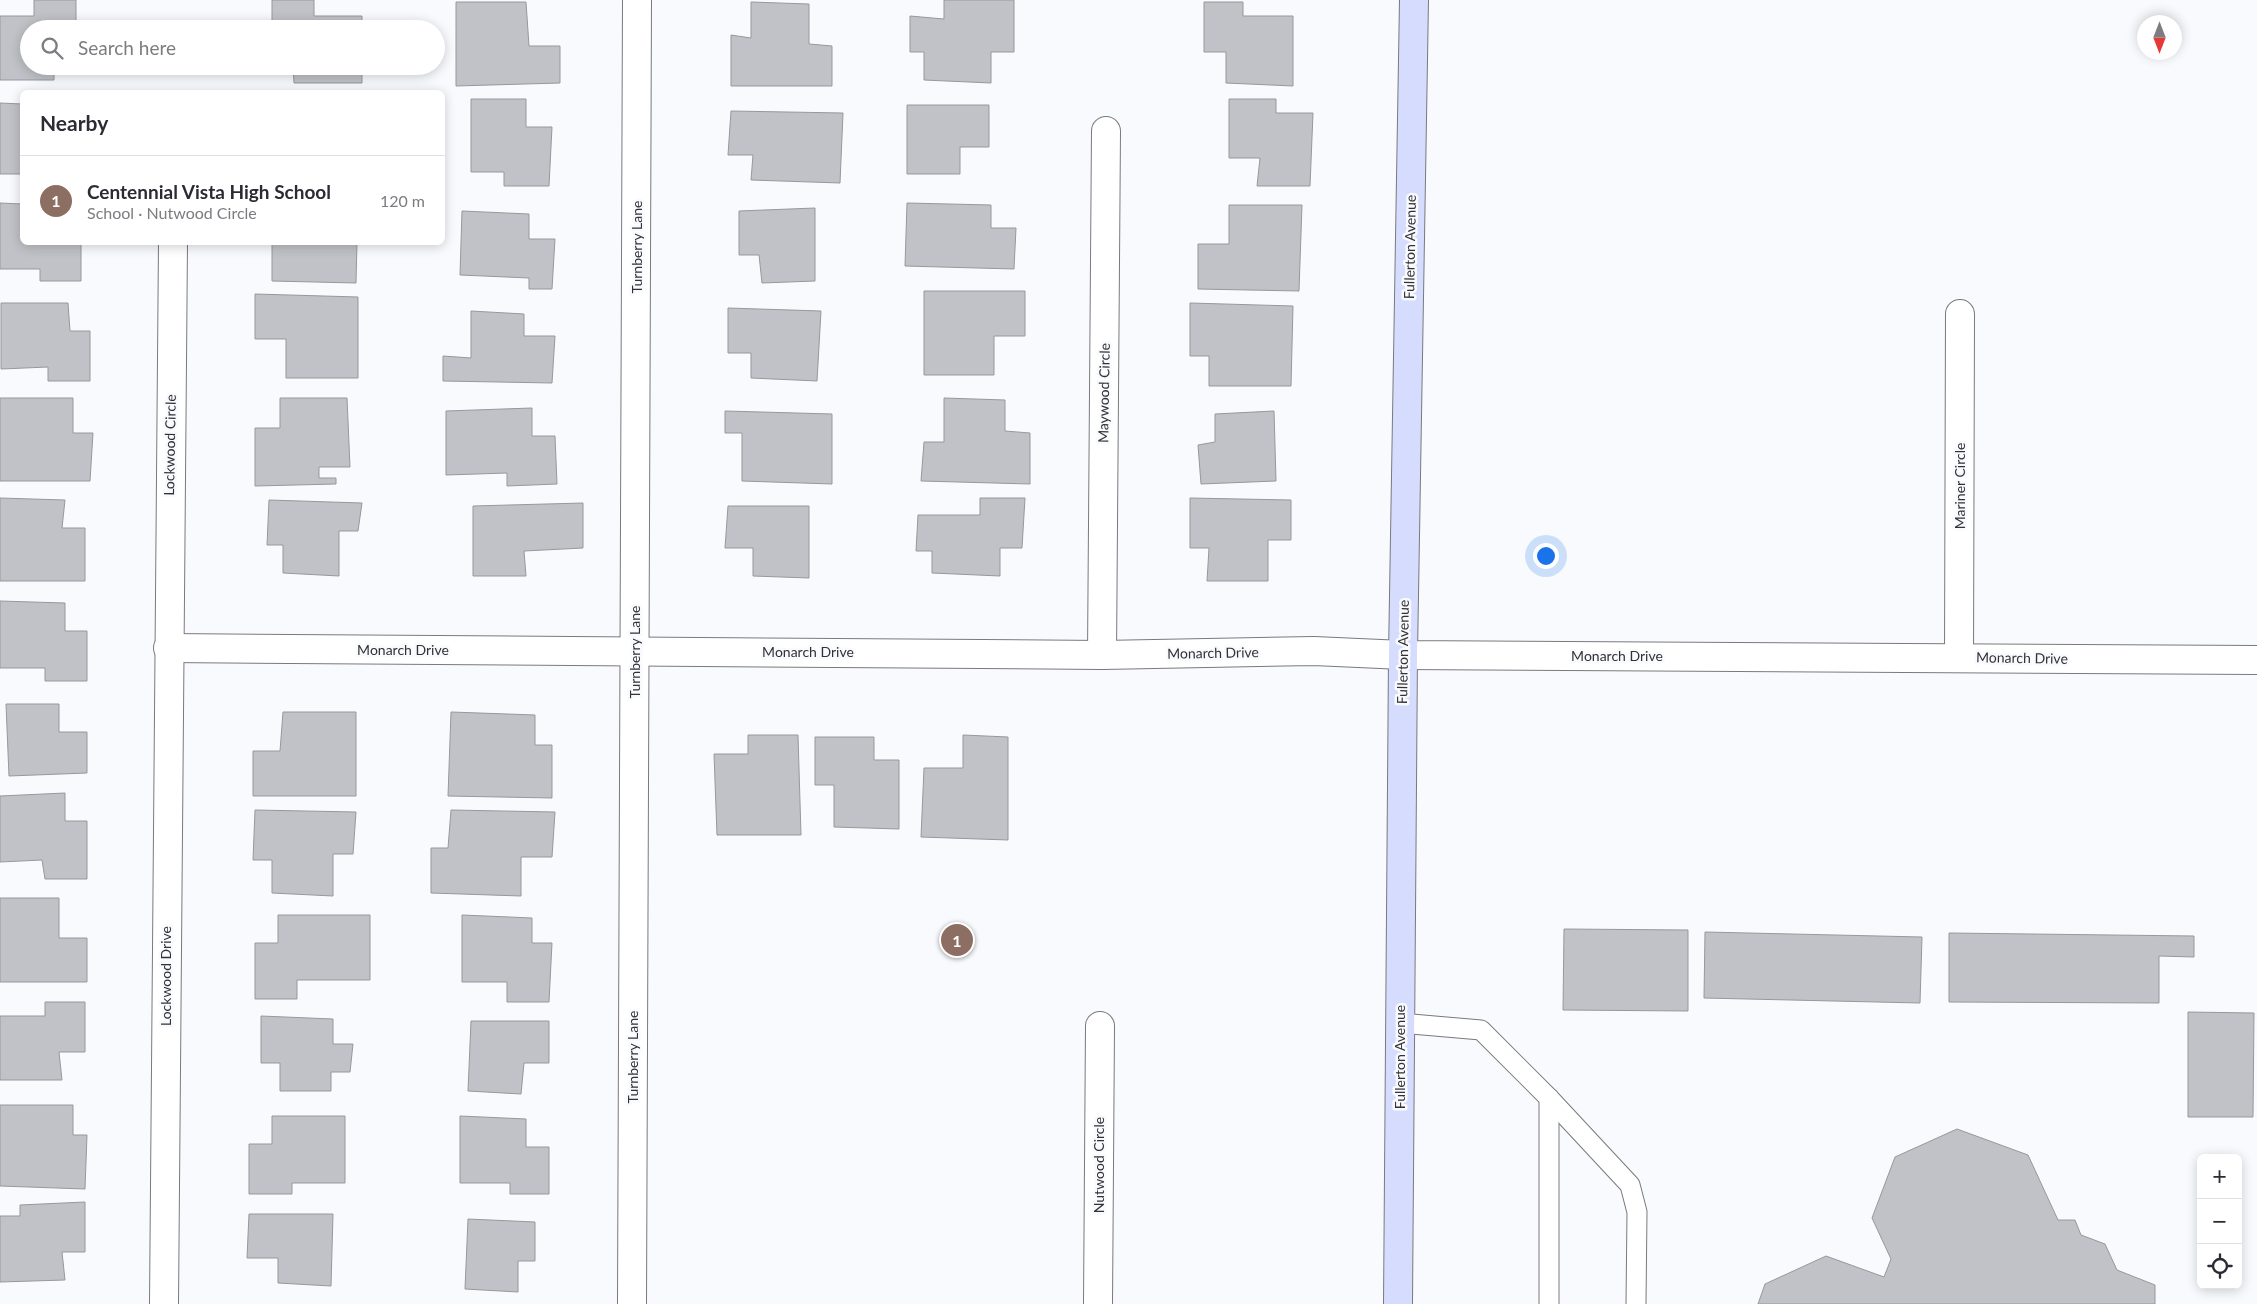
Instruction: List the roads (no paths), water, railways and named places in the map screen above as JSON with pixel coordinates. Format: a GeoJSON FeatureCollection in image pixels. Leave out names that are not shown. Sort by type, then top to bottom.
{"type":"FeatureCollection","features":[{"type":"Feature","properties":{"kind":"main road","name":"Fullerton Avenue"},"geometry":{"type":"LineString","coordinates":[[1398,1304],[1403,655],[1414,0]]}},
{"type":"Feature","properties":{"kind":"street","name":"Turnberry Lane"},"geometry":{"type":"LineString","coordinates":[[632,1304],[637,0]]}},
{"type":"Feature","properties":{"kind":"street","name":"Maywood Circle"},"geometry":{"type":"LineString","coordinates":[[1102,655],[1106,131]]}},
{"type":"Feature","properties":{"kind":"street","name":"Lockwood Circle"},"geometry":{"type":"LineString","coordinates":[[168,648],[173,245]]}},
{"type":"Feature","properties":{"kind":"street","name":"Mariner Circle"},"geometry":{"type":"LineString","coordinates":[[1959,657],[1960,314]]}},
{"type":"Feature","properties":{"kind":"street","name":"Monarch Drive"},"geometry":{"type":"LineString","coordinates":[[168,648],[1102,655],[1314,652],[1403,655],[2257,660]]}},
{"type":"Feature","properties":{"kind":"street","name":"Lockwood Drive"},"geometry":{"type":"LineString","coordinates":[[164,1304],[168,648]]}},
{"type":"Feature","properties":{"kind":"street","name":"Nutwood Circle"},"geometry":{"type":"LineString","coordinates":[[1098,1304],[1100,1026]]}},
{"type":"Feature","properties":{"kind":"lane"},"geometry":{"type":"LineString","coordinates":[[1400,1023],[1481,1030],[1549,1098],[1630,1185],[1637,1212],[1636,1304]]}},
{"type":"Feature","properties":{"kind":"lane"},"geometry":{"type":"LineString","coordinates":[[1549,1098],[1549,1304]]}},
{"type":"Feature","properties":{"kind":"place","name":"Centennial Vista High School"},"geometry":{"type":"Point","coordinates":[957,940]}}]}
